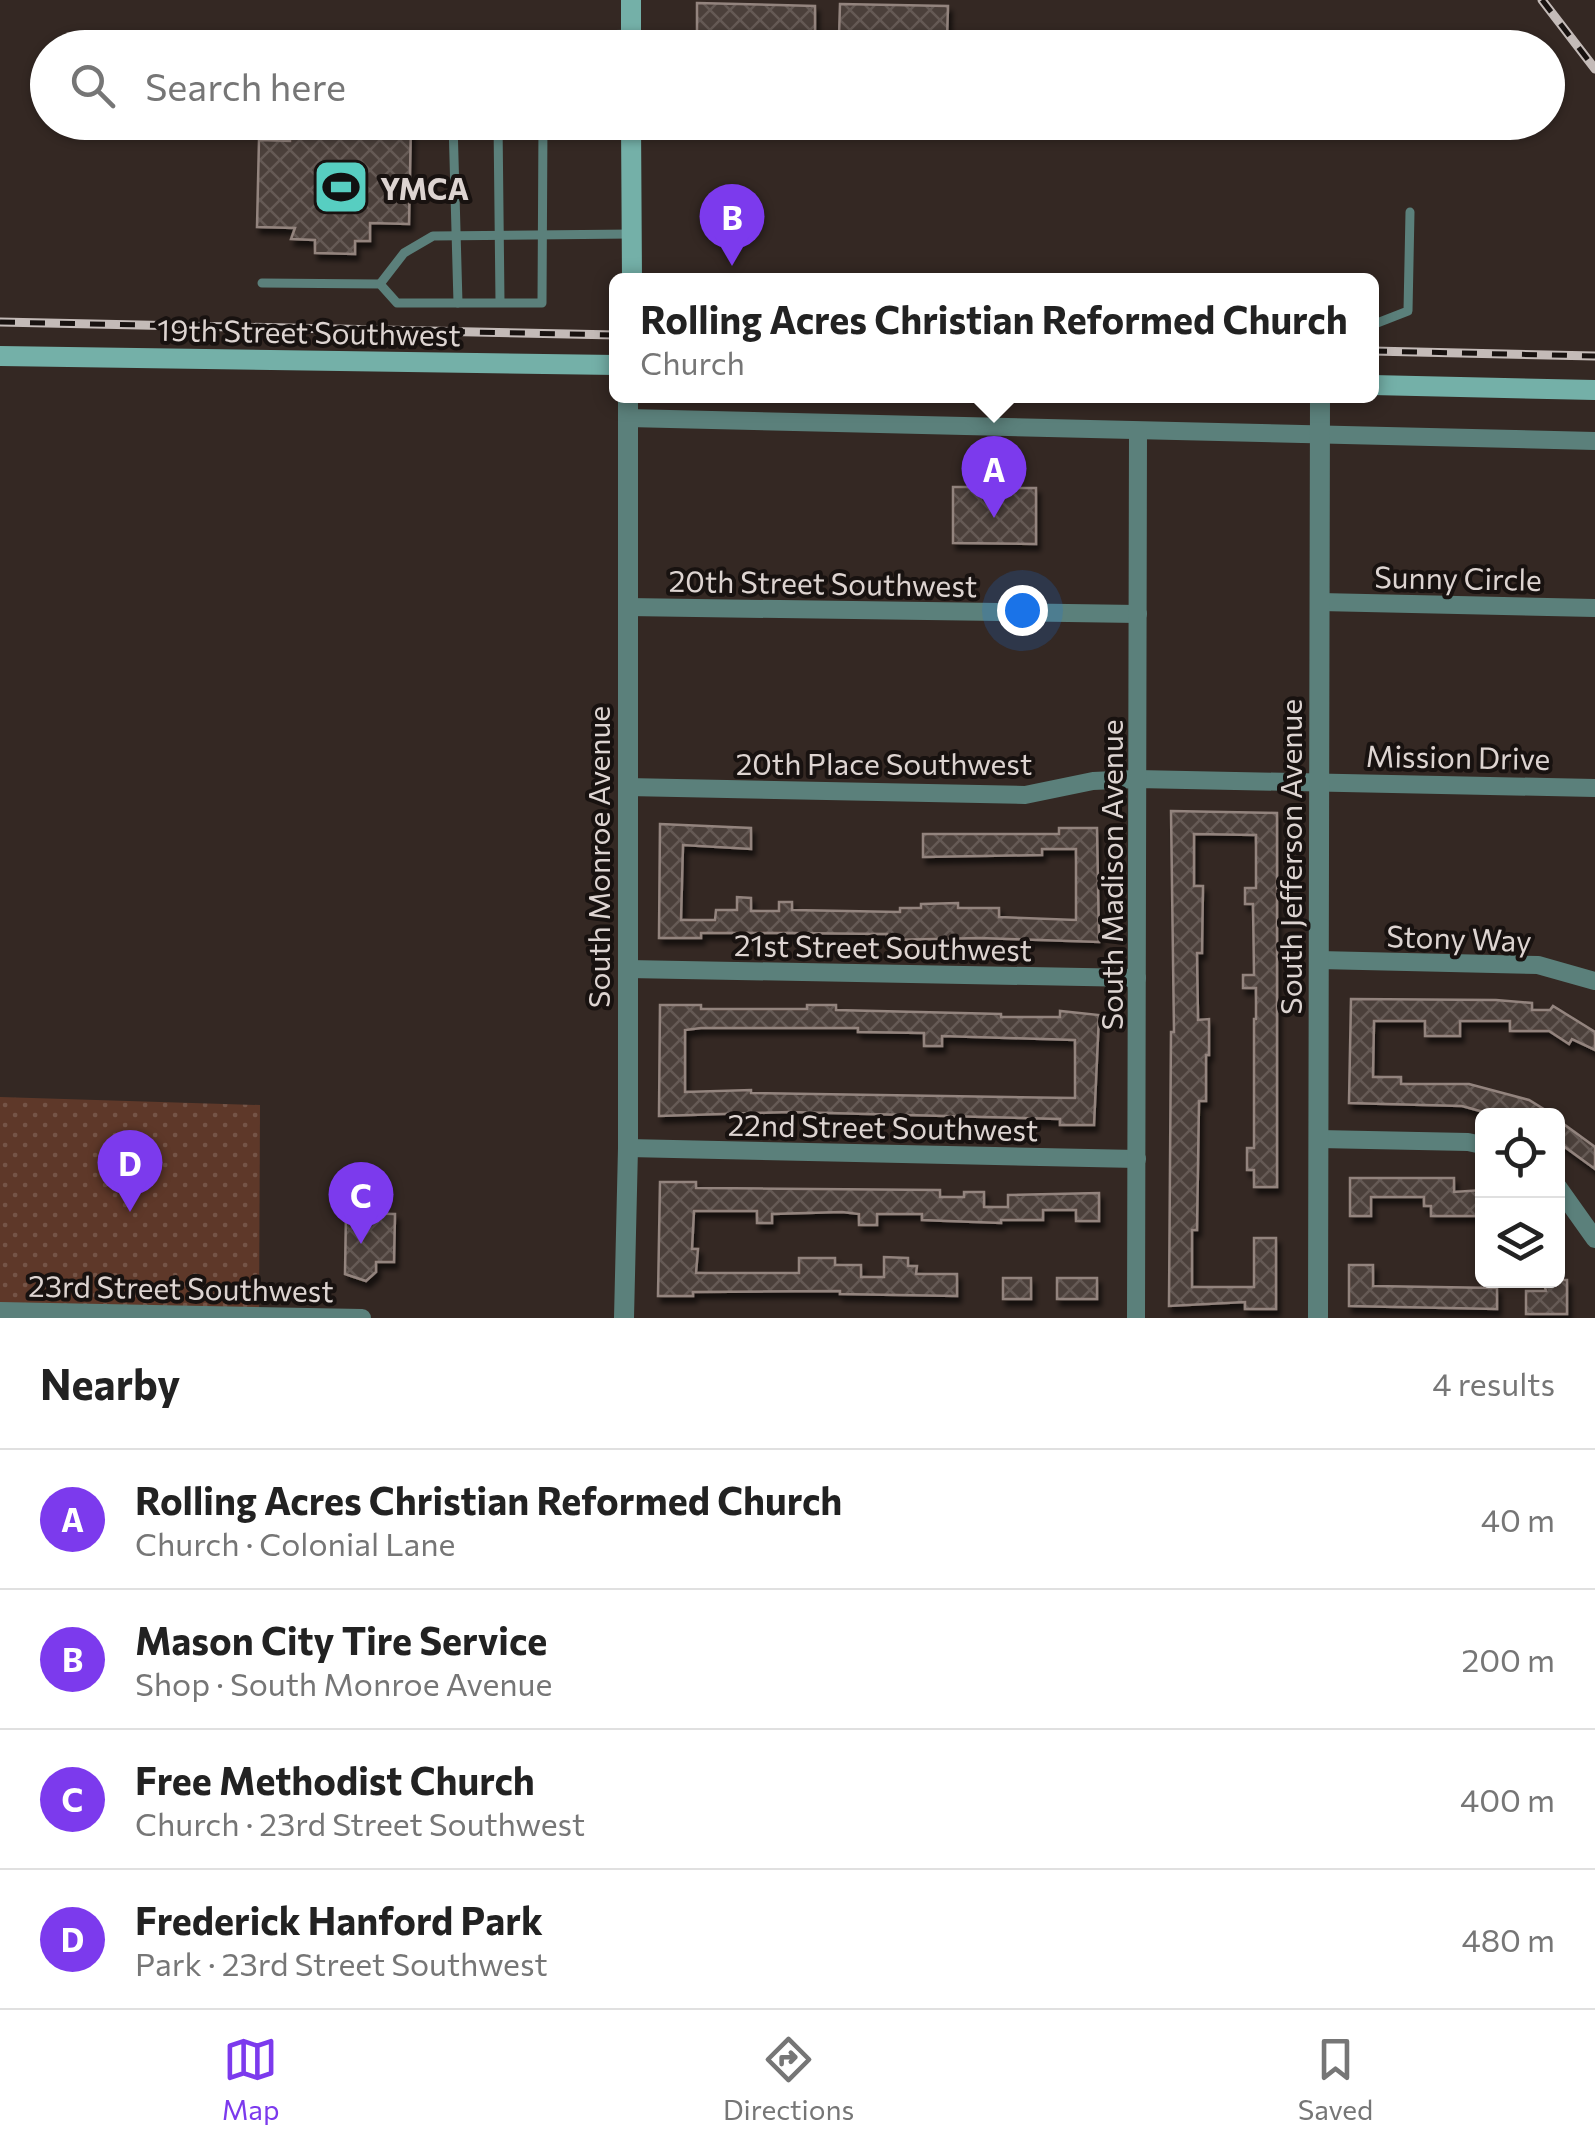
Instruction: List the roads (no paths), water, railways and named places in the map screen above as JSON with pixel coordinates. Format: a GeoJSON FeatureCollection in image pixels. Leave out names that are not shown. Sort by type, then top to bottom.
{"type":"FeatureCollection","features":[{"type":"Feature","properties":{"kind":"main road"},"geometry":{"type":"LineString","coordinates":[[631,0],[631,30]]}},
{"type":"Feature","properties":{"kind":"main road"},"geometry":{"type":"LineString","coordinates":[[631,140],[632,273]]}},
{"type":"Feature","properties":{"kind":"main road","name":"19th Street Southwest"},"geometry":{"type":"LineString","coordinates":[[0,356],[609,365]]}},
{"type":"Feature","properties":{"kind":"main road"},"geometry":{"type":"LineString","coordinates":[[1379,385],[1595,390]]}},
{"type":"Feature","properties":{"kind":"street","name":"South Monroe Avenue"},"geometry":{"type":"LineString","coordinates":[[624,1318],[628,1148],[628,403]]}},
{"type":"Feature","properties":{"kind":"street","name":"South Jefferson Avenue"},"geometry":{"type":"LineString","coordinates":[[1318,1318],[1320,403]]}},
{"type":"Feature","properties":{"kind":"street"},"geometry":{"type":"LineString","coordinates":[[628,418],[1595,441]]}},
{"type":"Feature","properties":{"kind":"street","name":"South Madison Avenue"},"geometry":{"type":"LineString","coordinates":[[1136,1318],[1138,432]]}},
{"type":"Feature","properties":{"kind":"street","name":"Sunny Circle"},"geometry":{"type":"LineString","coordinates":[[1320,602],[1595,608]]}},
{"type":"Feature","properties":{"kind":"street","name":"20th Street Southwest"},"geometry":{"type":"LineString","coordinates":[[627,607],[1138,614]]}},
{"type":"Feature","properties":{"kind":"street","name":"20th Place Southwest"},"geometry":{"type":"LineString","coordinates":[[627,787],[1025,795],[1093,781],[1319,781]]}},
{"type":"Feature","properties":{"kind":"street","name":"Mission Drive"},"geometry":{"type":"LineString","coordinates":[[1319,781],[1595,788]]}},
{"type":"Feature","properties":{"kind":"street","name":"Stony Way"},"geometry":{"type":"LineString","coordinates":[[1319,960],[1538,965],[1595,981]]}},
{"type":"Feature","properties":{"kind":"street","name":"21st Street Southwest"},"geometry":{"type":"LineString","coordinates":[[628,969],[1137,978]]}},
{"type":"Feature","properties":{"kind":"street"},"geometry":{"type":"LineString","coordinates":[[1319,1139],[1475,1144]]}},
{"type":"Feature","properties":{"kind":"street","name":"22nd Street Southwest"},"geometry":{"type":"LineString","coordinates":[[628,1148],[1137,1159]]}},
{"type":"Feature","properties":{"kind":"street"},"geometry":{"type":"LineString","coordinates":[[1565,1197],[1595,1239]]}},
{"type":"Feature","properties":{"kind":"street","name":"23rd Street Southwest"},"geometry":{"type":"LineString","coordinates":[[0,1311],[362,1318]]}},
{"type":"Feature","properties":{"kind":"lane"},"geometry":{"type":"LineString","coordinates":[[453,140],[458,303]]}},
{"type":"Feature","properties":{"kind":"lane"},"geometry":{"type":"LineString","coordinates":[[498,140],[500,302]]}},
{"type":"Feature","properties":{"kind":"lane"},"geometry":{"type":"LineString","coordinates":[[262,283],[380,284],[397,303],[542,302],[543,140]]}},
{"type":"Feature","properties":{"kind":"lane"},"geometry":{"type":"LineString","coordinates":[[1379,323],[1408,311],[1410,212]]}},
{"type":"Feature","properties":{"kind":"lane"},"geometry":{"type":"LineString","coordinates":[[380,284],[404,253],[433,236],[632,234]]}},
{"type":"Feature","properties":{"kind":"railway"},"geometry":{"type":"LineString","coordinates":[[1542,0],[1595,69]]}},
{"type":"Feature","properties":{"kind":"railway"},"geometry":{"type":"LineString","coordinates":[[0,322],[609,335]]}},
{"type":"Feature","properties":{"kind":"railway"},"geometry":{"type":"LineString","coordinates":[[1379,351],[1595,356]]}},
{"type":"Feature","properties":{"kind":"place","name":"YMCA"},"geometry":{"type":"Point","coordinates":[341,187]}},
{"type":"Feature","properties":{"kind":"place","name":"Mason City Tire Service"},"geometry":{"type":"Point","coordinates":[732,266]}},
{"type":"Feature","properties":{"kind":"place","name":"Rolling Acres Christian Reformed Church"},"geometry":{"type":"Point","coordinates":[994,518]}},
{"type":"Feature","properties":{"kind":"place","name":"Frederick Hanford Park"},"geometry":{"type":"Point","coordinates":[130,1212]}},
{"type":"Feature","properties":{"kind":"place","name":"Free Methodist Church"},"geometry":{"type":"Point","coordinates":[361,1244]}}]}
